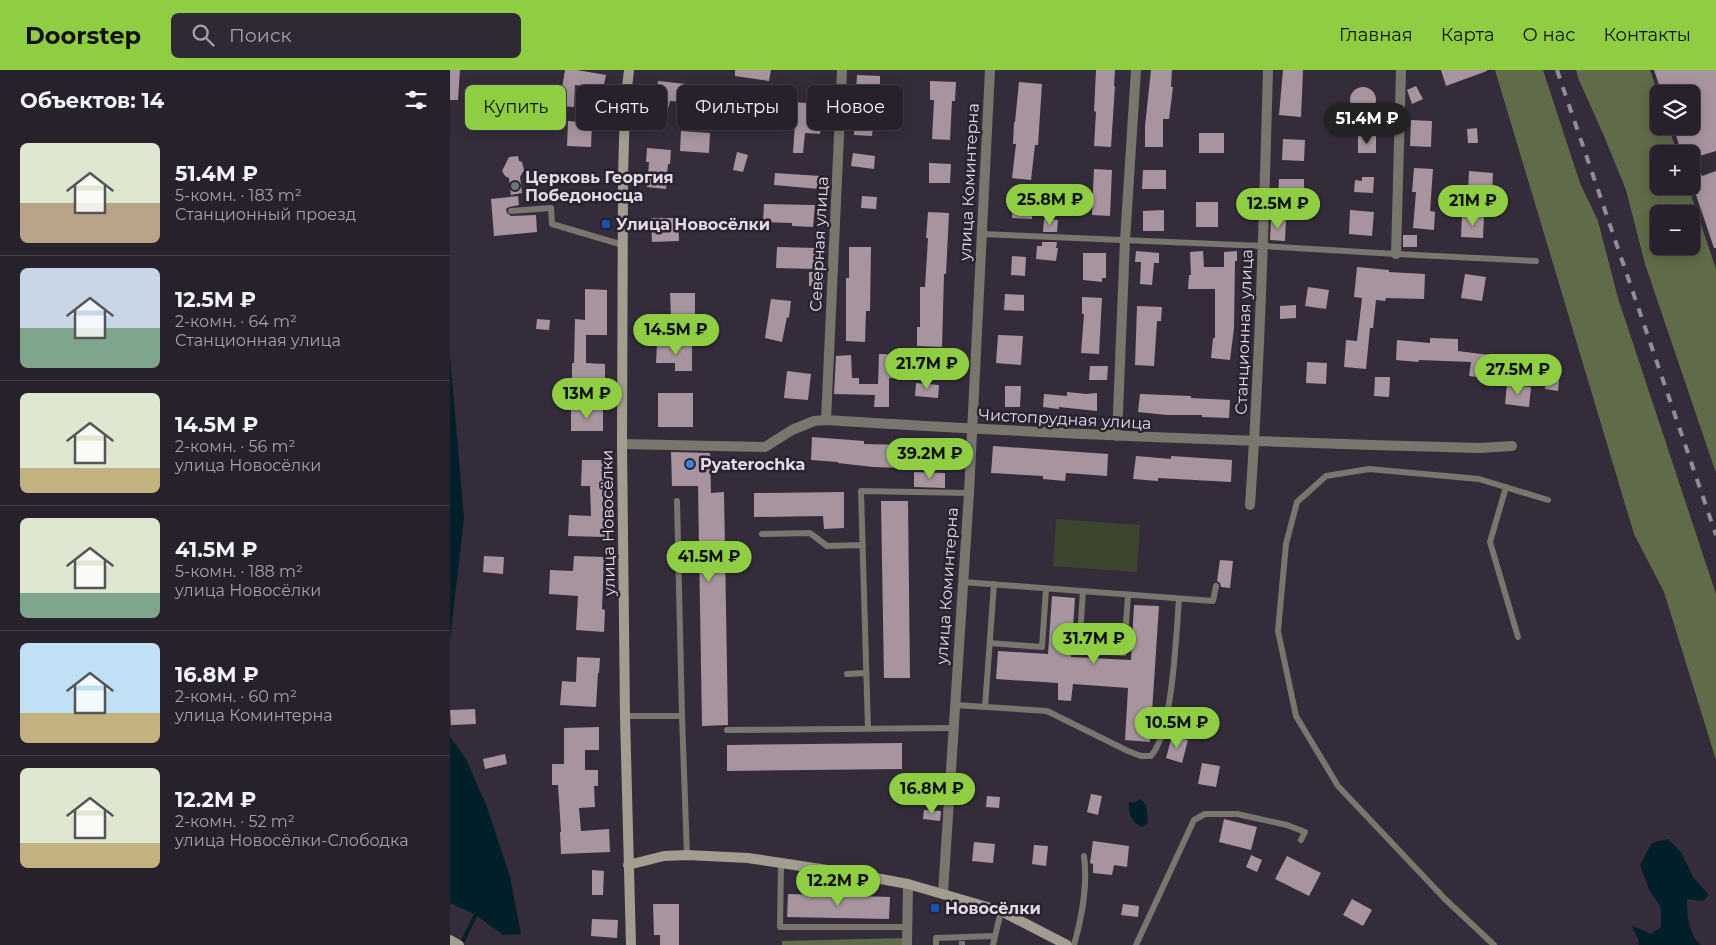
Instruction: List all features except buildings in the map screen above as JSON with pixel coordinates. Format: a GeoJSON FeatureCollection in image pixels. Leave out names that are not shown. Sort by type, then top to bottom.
{"type":"FeatureCollection","features":[{"type":"Feature","properties":{"kind":"street","name":"улица Новосёлки"},"geometry":{"type":"LineString","coordinates":[[629,70],[625,105],[622,444],[625,716],[631,945]]}},
{"type":"Feature","properties":{"kind":"street","name":"Северная улица"},"geometry":{"type":"LineString","coordinates":[[826,420],[842,70]]}},
{"type":"Feature","properties":{"kind":"street","name":"улица Коминтерна"},"geometry":{"type":"LineString","coordinates":[[943,893],[969,493],[990,70]]}},
{"type":"Feature","properties":{"kind":"street"},"geometry":{"type":"LineString","coordinates":[[1117,436],[1125,240],[1136,70]]}},
{"type":"Feature","properties":{"kind":"street","name":"Станционная улица"},"geometry":{"type":"LineString","coordinates":[[1250,505],[1255,442],[1268,70]]}},
{"type":"Feature","properties":{"kind":"street"},"geometry":{"type":"LineString","coordinates":[[1396,254],[1401,70]]}},
{"type":"Feature","properties":{"kind":"street","name":"Чистопрудная улица"},"geometry":{"type":"LineString","coordinates":[[622,444],[765,447],[807,424],[826,420],[972,430],[1255,442],[1480,448],[1512,446]]}},
{"type":"Feature","properties":{"kind":"street"},"geometry":{"type":"LineString","coordinates":[[628,865],[646,859],[682,855],[748,858],[908,884],[1001,911],[1067,945]]}},
{"type":"Feature","properties":{"kind":"street"},"geometry":{"type":"LineString","coordinates":[[907,945],[908,884]]}},
{"type":"Feature","properties":{"kind":"street"},"geometry":{"type":"LineString","coordinates":[[450,940],[459,945]]}},
{"type":"Feature","properties":{"kind":"lane"},"geometry":{"type":"LineString","coordinates":[[511,211],[550,208],[552,224],[623,245]]}},
{"type":"Feature","properties":{"kind":"lane"},"geometry":{"type":"LineString","coordinates":[[982,234],[1536,260]]}},
{"type":"Feature","properties":{"kind":"lane"},"geometry":{"type":"LineString","coordinates":[[1494,945],[1445,899],[1338,786],[1296,716],[1278,631],[1286,544],[1297,502],[1326,476],[1369,469],[1478,479],[1548,500]]}},
{"type":"Feature","properties":{"kind":"lane"},"geometry":{"type":"LineString","coordinates":[[1506,487],[1490,542],[1518,637]]}},
{"type":"Feature","properties":{"kind":"lane"},"geometry":{"type":"LineString","coordinates":[[868,729],[861,491],[969,493]]}},
{"type":"Feature","properties":{"kind":"lane"},"geometry":{"type":"LineString","coordinates":[[677,500],[682,716],[682,855]]}},
{"type":"Feature","properties":{"kind":"lane"},"geometry":{"type":"LineString","coordinates":[[762,534],[810,533],[827,546],[863,545]]}},
{"type":"Feature","properties":{"kind":"lane"},"geometry":{"type":"LineString","coordinates":[[963,582],[1213,602],[1216,586]]}},
{"type":"Feature","properties":{"kind":"lane"},"geometry":{"type":"LineString","coordinates":[[985,707],[994,584]]}},
{"type":"Feature","properties":{"kind":"lane"},"geometry":{"type":"LineString","coordinates":[[990,643],[1042,647],[1046,589]]}},
{"type":"Feature","properties":{"kind":"lane"},"geometry":{"type":"LineString","coordinates":[[1083,591],[1079,650],[1124,653],[1128,595]]}},
{"type":"Feature","properties":{"kind":"lane"},"geometry":{"type":"LineString","coordinates":[[955,705],[1047,711],[1128,751],[1142,756],[1152,756],[1158,749],[1167,711],[1174,661],[1179,599]]}},
{"type":"Feature","properties":{"kind":"lane"},"geometry":{"type":"LineString","coordinates":[[847,674],[866,673]]}},
{"type":"Feature","properties":{"kind":"lane"},"geometry":{"type":"LineString","coordinates":[[625,716],[682,716]]}},
{"type":"Feature","properties":{"kind":"lane"},"geometry":{"type":"LineString","coordinates":[[727,730],[954,728]]}},
{"type":"Feature","properties":{"kind":"lane"},"geometry":{"type":"LineString","coordinates":[[1136,945],[1194,820],[1205,814],[1237,814],[1287,825],[1305,832],[1301,840]]}},
{"type":"Feature","properties":{"kind":"lane"},"geometry":{"type":"LineString","coordinates":[[1074,945],[1080,926],[1087,877],[1084,856]]}},
{"type":"Feature","properties":{"kind":"lane"},"geometry":{"type":"LineString","coordinates":[[781,863],[780,927],[907,927]]}},
{"type":"Feature","properties":{"kind":"lane"},"geometry":{"type":"LineString","coordinates":[[993,945],[1001,911]]}},
{"type":"Feature","properties":{"kind":"lane"},"geometry":{"type":"LineString","coordinates":[[936,945],[936,938],[994,936]]}},
{"type":"Feature","properties":{"kind":"lane"},"geometry":{"type":"LineString","coordinates":[[962,937],[962,945]]}},
{"type":"Feature","properties":{"kind":"green space"},"geometry":{"type":"Polygon","coordinates":[[[1495,70],[1543,70],[1580,183],[1598,221],[1618,298],[1716,594],[1716,760],[1664,592],[1634,534],[1495,70]]]}},
{"type":"Feature","properties":{"kind":"green space"},"geometry":{"type":"Polygon","coordinates":[[[1576,70],[1650,70],[1655,85],[1650,85],[1650,135],[1671,135],[1675,145],[1650,145],[1650,195],[1691,195],[1694,205],[1650,205],[1650,255],[1700,255],[1700,222],[1716,269],[1716,473],[1645,264],[1626,190],[1576,70]]]}},
{"type":"Feature","properties":{"kind":"green space"},"geometry":{"type":"Polygon","coordinates":[[[1056,519],[1140,525],[1137,572],[1053,566],[1056,519]]]}},
{"type":"Feature","properties":{"kind":"green space"},"geometry":{"type":"Polygon","coordinates":[[[904,938],[904,945],[782,945],[782,941],[904,938]]]}},
{"type":"Feature","properties":{"kind":"water"},"geometry":{"type":"Polygon","coordinates":[[[450,356],[464,518],[450,639],[450,356]]]}},
{"type":"Feature","properties":{"kind":"water"},"geometry":{"type":"Polygon","coordinates":[[[450,737],[466,759],[487,807],[510,877],[521,934],[503,935],[476,915],[450,903],[450,737]]]}},
{"type":"Feature","properties":{"kind":"water"},"geometry":{"type":"Polygon","coordinates":[[[1141,799],[1146,806],[1148,822],[1141,827],[1130,813],[1129,802],[1134,803],[1141,799]]]}},
{"type":"Feature","properties":{"kind":"water"},"geometry":{"type":"Polygon","coordinates":[[[1668,839],[1681,852],[1693,877],[1709,895],[1703,901],[1687,899],[1691,930],[1701,945],[1639,945],[1632,926],[1651,934],[1661,927],[1661,908],[1649,889],[1640,865],[1652,843],[1668,839]]]}},
{"type":"Feature","properties":{"kind":"waterway"},"geometry":{"type":"LineString","coordinates":[[461,945],[477,912]]}},
{"type":"Feature","properties":{"kind":"railway"},"geometry":{"type":"LineString","coordinates":[[1557,70],[1716,535]]}},
{"type":"Feature","properties":{"kind":"place","name":"Церковь Георгия Победоносца"},"geometry":{"type":"Point","coordinates":[515,186]}},
{"type":"Feature","properties":{"kind":"place","name":"Улица Новосёлки"},"geometry":{"type":"Point","coordinates":[606,224]}},
{"type":"Feature","properties":{"kind":"place","name":"Pyaterochka"},"geometry":{"type":"Point","coordinates":[690,464]}},
{"type":"Feature","properties":{"kind":"place","name":"Новосёлки"},"geometry":{"type":"Point","coordinates":[935,908]}}]}
